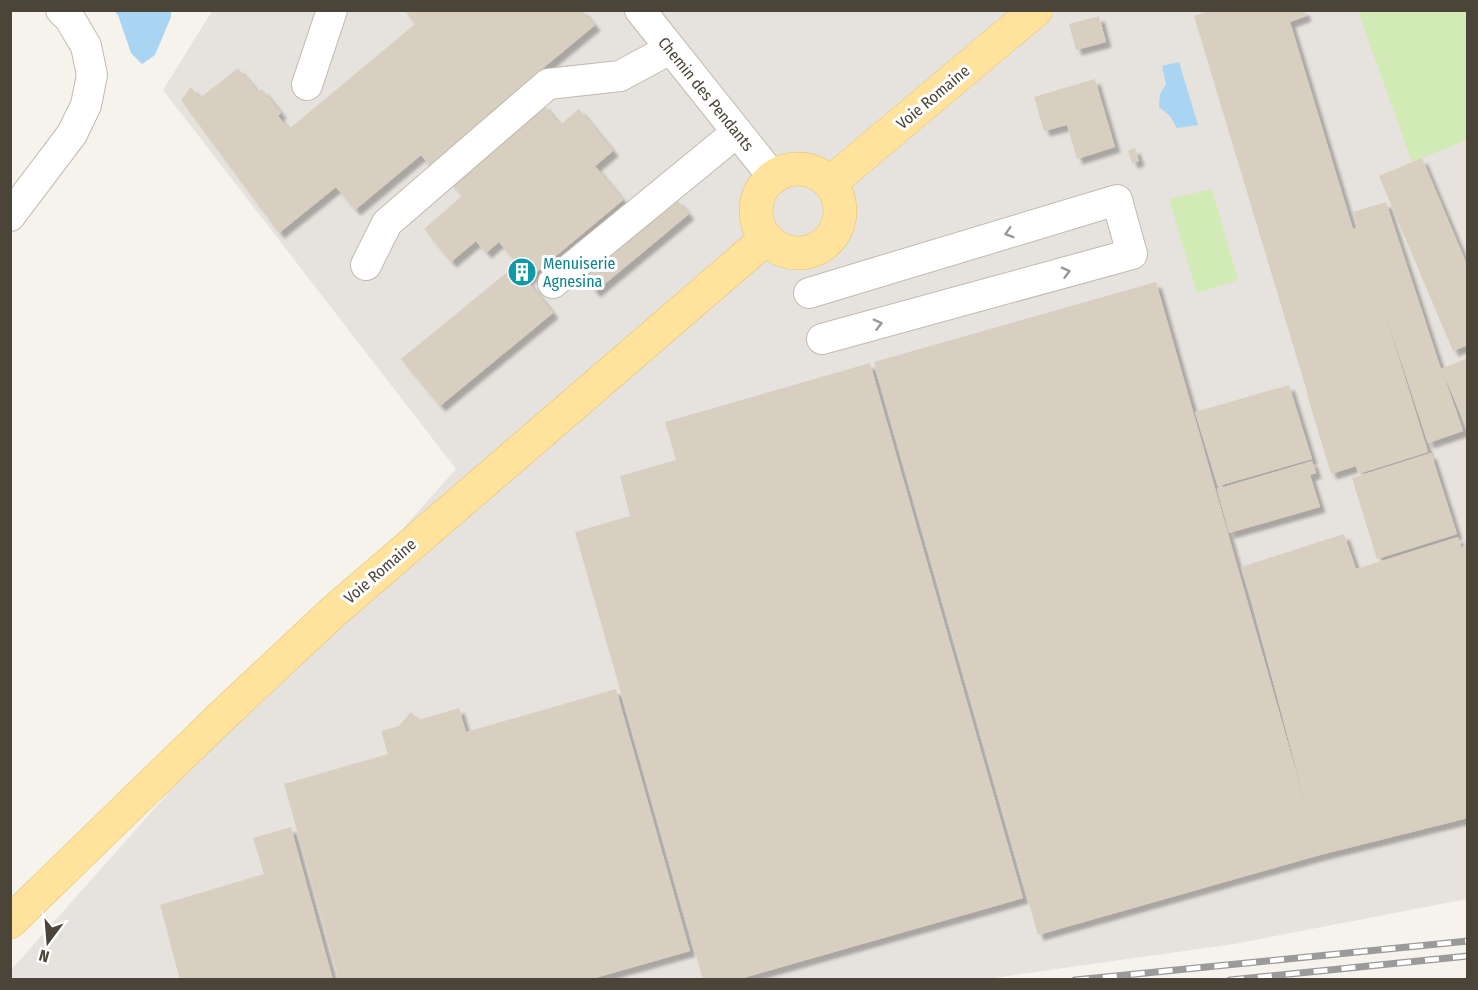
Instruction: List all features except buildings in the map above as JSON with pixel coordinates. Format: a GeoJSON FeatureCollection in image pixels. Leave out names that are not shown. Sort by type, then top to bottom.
{"type":"FeatureCollection","features":[{"type":"Feature","properties":{"kind":"main road","name":"Voie Romaine"},"geometry":{"type":"LineString","coordinates":[[830,183],[1036,10]]}},
{"type":"Feature","properties":{"kind":"main road"},"geometry":{"type":"LineString","coordinates":[[809,170],[821,175],[830,183],[837,195],[840,208],[839,222],[833,234],[824,244],[811,250],[798,252],[786,250],[767,238],[759,226],[758,200],[764,187],[773,177],[784,171],[809,170]]}},
{"type":"Feature","properties":{"kind":"main road","name":"Voie Romaine"},"geometry":{"type":"LineString","coordinates":[[10,922],[116,817],[333,612],[767,238]]}},
{"type":"Feature","properties":{"kind":"street"},"geometry":{"type":"LineString","coordinates":[[10,216],[72,134],[86,105],[92,75],[86,46],[70,19],[61,10]]}},
{"type":"Feature","properties":{"kind":"street"},"geometry":{"type":"LineString","coordinates":[[307,85],[332,10]]}},
{"type":"Feature","properties":{"kind":"street","name":"Chemin des Pendants"},"geometry":{"type":"LineString","coordinates":[[640,10],[773,177]]}},
{"type":"Feature","properties":{"kind":"street"},"geometry":{"type":"LineString","coordinates":[[366,265],[387,223],[548,84],[620,76],[670,49]]}},
{"type":"Feature","properties":{"kind":"street"},"geometry":{"type":"LineString","coordinates":[[554,283],[737,132]]}},
{"type":"Feature","properties":{"kind":"street"},"geometry":{"type":"LineString","coordinates":[[809,292],[1117,200],[1132,254],[822,339]]}},
{"type":"Feature","properties":{"kind":"shaded area"},"geometry":{"type":"Polygon","coordinates":[[[212,11],[1467,11],[1467,899],[1234,944],[979,980],[11,980],[11,970],[456,469],[163,90],[212,11]]]}},
{"type":"Feature","properties":{"kind":"green space"},"geometry":{"type":"Polygon","coordinates":[[[1358,11],[1467,11],[1467,140],[1412,162],[1358,11]]]}},
{"type":"Feature","properties":{"kind":"green space"},"geometry":{"type":"Polygon","coordinates":[[[1212,189],[1238,280],[1197,293],[1169,199],[1212,189]]]}},
{"type":"Feature","properties":{"kind":"water"},"geometry":{"type":"Polygon","coordinates":[[[114,11],[171,11],[171,17],[155,55],[142,64],[131,53],[118,15],[114,11]]]}},
{"type":"Feature","properties":{"kind":"water"},"geometry":{"type":"Polygon","coordinates":[[[1179,62],[1198,125],[1177,128],[1170,116],[1159,107],[1160,94],[1166,84],[1162,66],[1179,62]]]}},
{"type":"Feature","properties":{"kind":"railway"},"geometry":{"type":"LineString","coordinates":[[1075,980],[1468,941]]}},
{"type":"Feature","properties":{"kind":"railway"},"geometry":{"type":"LineString","coordinates":[[1230,980],[1468,956]]}},
{"type":"Feature","properties":{"kind":"place","name":"Menuiserie Agnesina"},"geometry":{"type":"Point","coordinates":[522,272]}}]}
